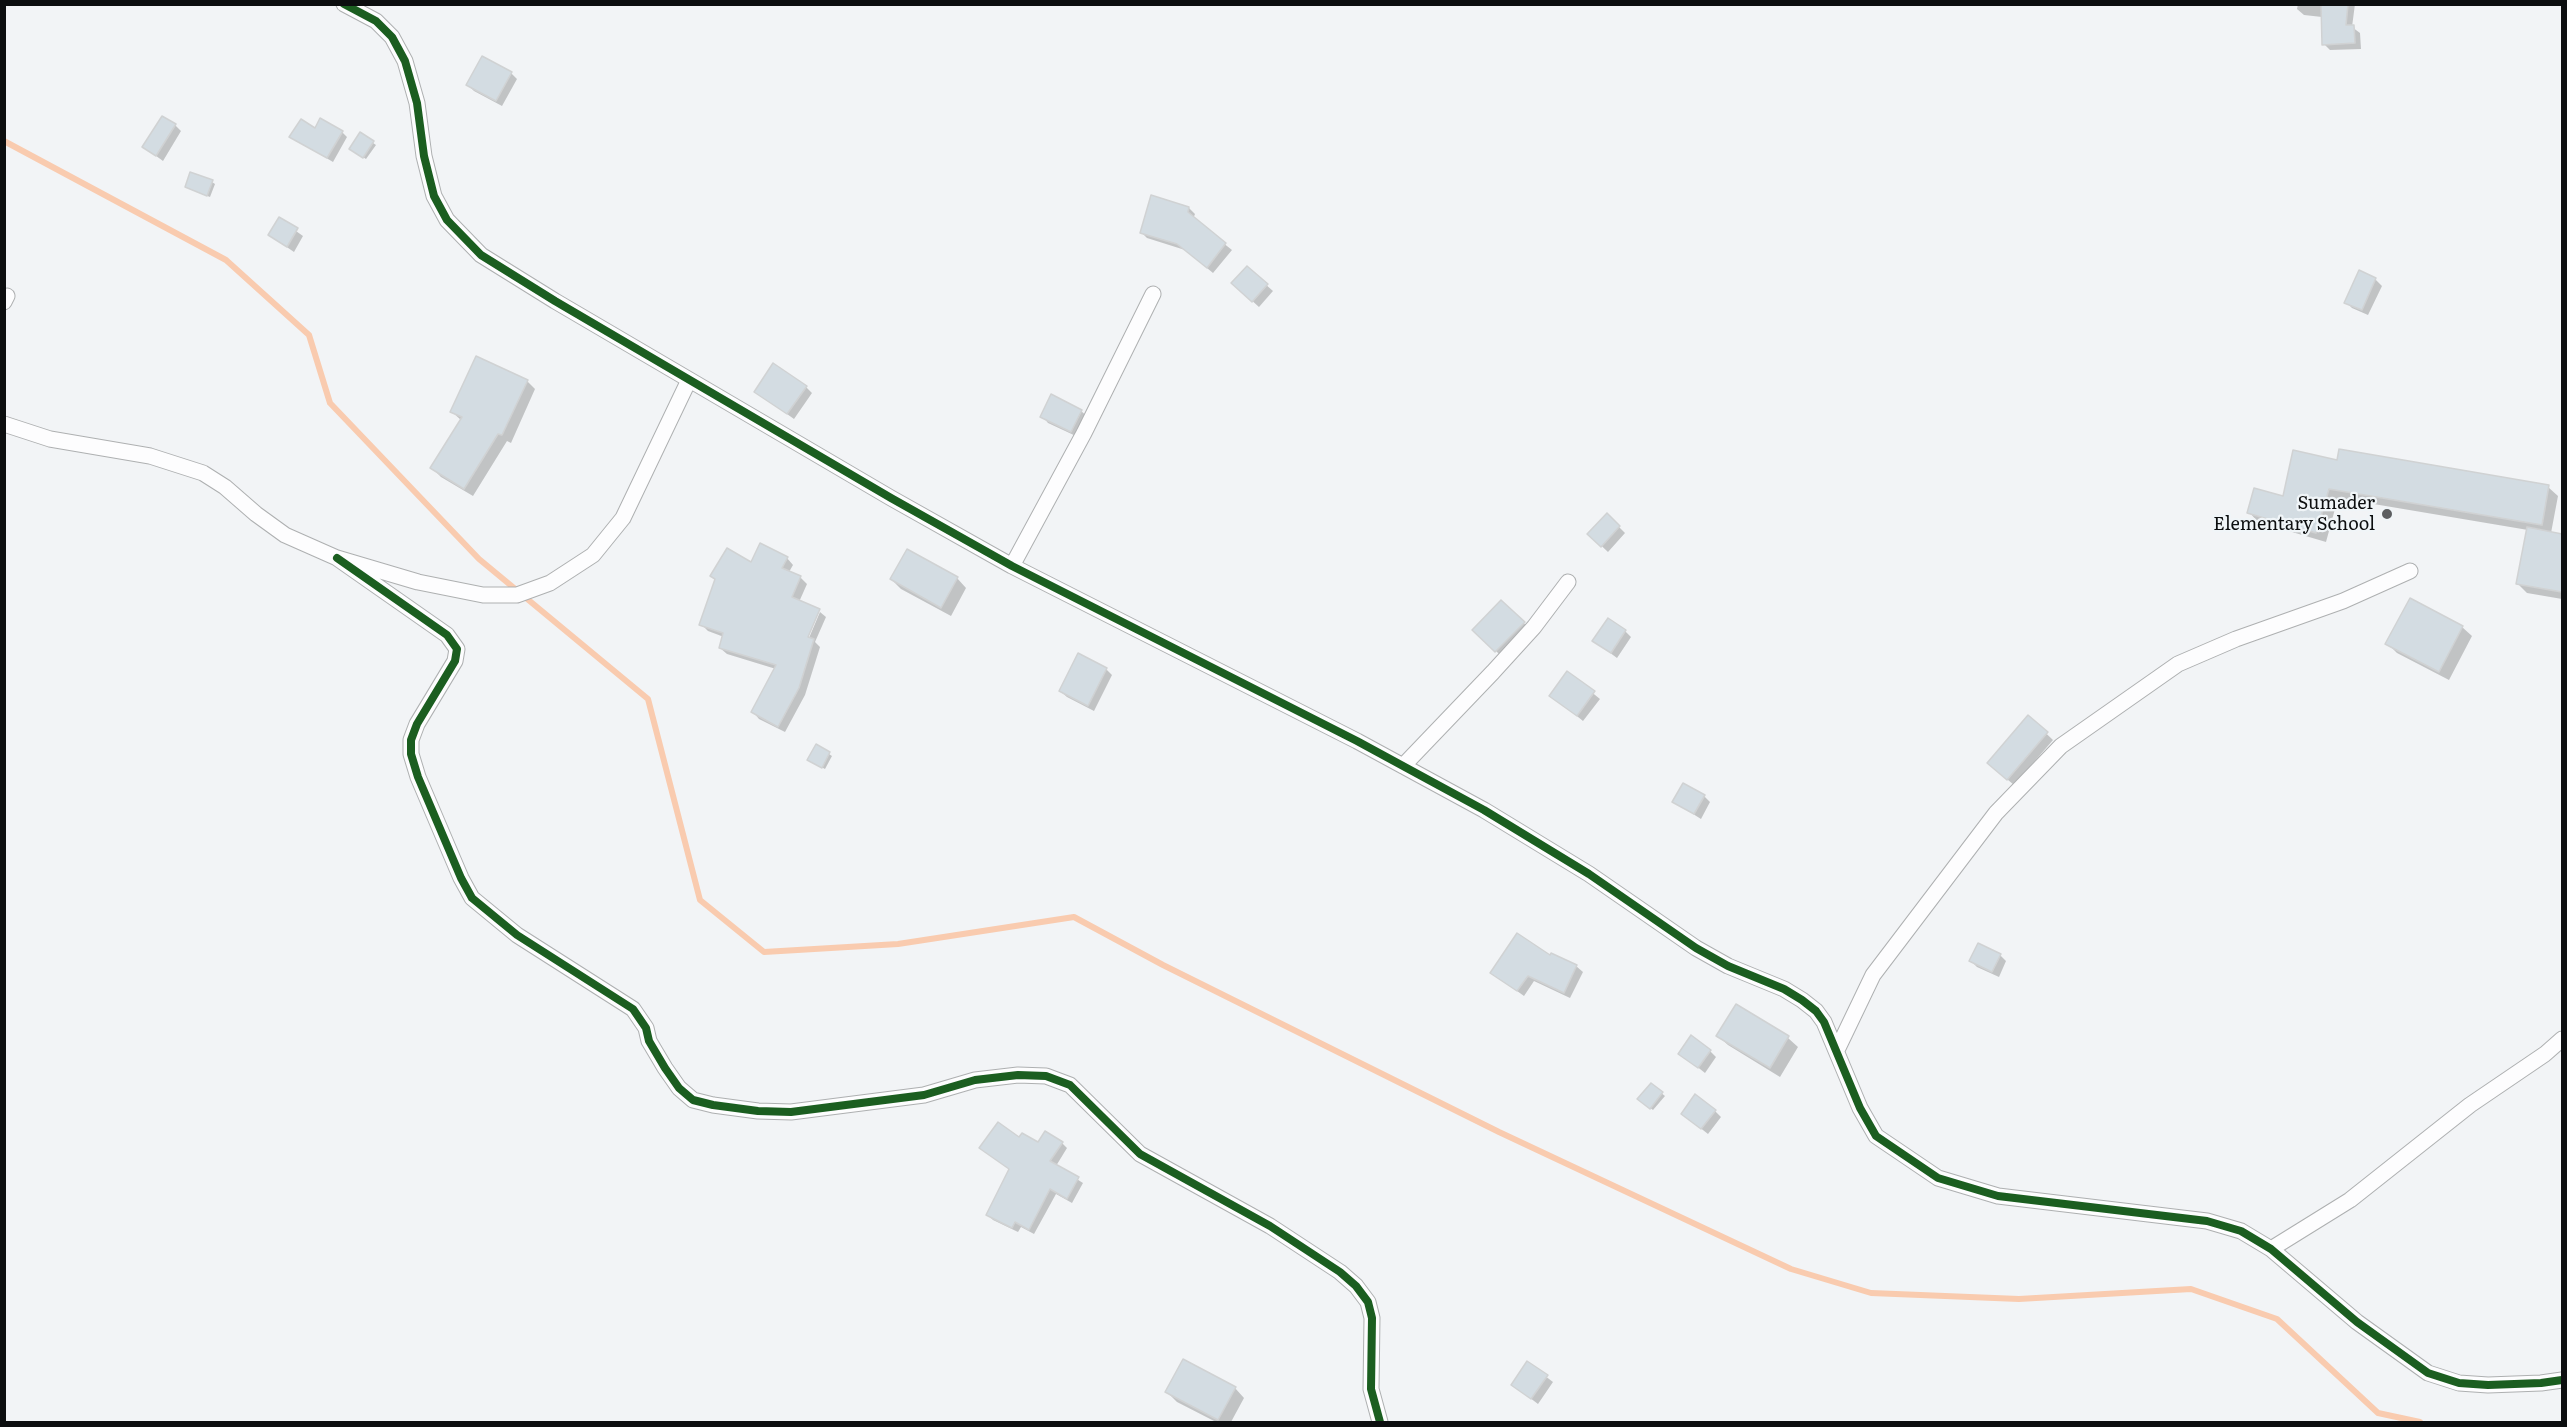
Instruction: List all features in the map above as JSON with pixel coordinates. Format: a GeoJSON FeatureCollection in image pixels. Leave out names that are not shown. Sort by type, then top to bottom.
{"type":"FeatureCollection","features":[{"type":"Feature","properties":{"kind":"street"},"geometry":{"type":"LineString","coordinates":[[344,4],[376,21],[392,37],[405,61],[417,103],[424,156],[434,196],[447,220],[481,255],[688,380],[1012,566],[1403,766],[1484,810],[1589,874],[1696,948],[1728,966],[1784,989],[1802,1000],[1816,1011],[1824,1022],[1860,1108],[1876,1136],[1938,1178],[1998,1196],[2207,1221],[2241,1231],[2271,1249],[2357,1322],[2428,1373],[2459,1383],[2488,1385],[2562,1380]]}},
{"type":"Feature","properties":{"kind":"street"},"geometry":{"type":"LineString","coordinates":[[1012,566],[1084,433],[1153,294]]}},
{"type":"Feature","properties":{"kind":"street"},"geometry":{"type":"LineString","coordinates":[[4,424],[50,439],[150,456],[203,473],[225,487],[285,535],[337,558],[418,582],[483,595],[517,595],[550,583],[593,555],[623,518],[688,380]]}},
{"type":"Feature","properties":{"kind":"street"},"geometry":{"type":"LineString","coordinates":[[337,558],[447,635],[457,649],[455,661],[417,724],[411,740],[411,754],[418,777],[461,878],[472,898],[517,935],[633,1009],[646,1028],[649,1041],[665,1068],[679,1088],[693,1100],[758,1111],[791,1112],[924,1095],[975,1080],[1018,1075],[1046,1076],[1070,1085],[1140,1154],[1270,1226],[1340,1272],[1356,1286],[1368,1302],[1372,1318],[1371,1389],[1380,1422]]}},
{"type":"Feature","properties":{"kind":"street"},"geometry":{"type":"LineString","coordinates":[[1837,1050],[1873,975],[1996,813],[2061,746],[2178,664],[2236,639],[2343,601],[2410,571]]}},
{"type":"Feature","properties":{"kind":"street"},"geometry":{"type":"LineString","coordinates":[[1403,766],[1534,627],[1568,582]]}},
{"type":"Feature","properties":{"kind":"street"},"geometry":{"type":"LineString","coordinates":[[2271,1249],[2350,1200],[2470,1105],[2545,1054],[2562,1039]]}},
{"type":"Feature","properties":{"kind":"building"},"geometry":{"type":"Polygon","coordinates":[[[2321,4],[2348,4],[2346,25],[2354,25],[2355,43],[2322,45],[2321,4]]]}},
{"type":"Feature","properties":{"kind":"building"},"geometry":{"type":"Polygon","coordinates":[[[482,56],[512,72],[496,101],[466,85],[482,56]]]}},
{"type":"Feature","properties":{"kind":"building"},"geometry":{"type":"Polygon","coordinates":[[[162,116],[176,124],[156,156],[142,147],[162,116]]]}},
{"type":"Feature","properties":{"kind":"building"},"geometry":{"type":"Polygon","coordinates":[[[320,118],[343,131],[327,158],[289,137],[301,119],[315,128],[320,118]]]}},
{"type":"Feature","properties":{"kind":"building"},"geometry":{"type":"Polygon","coordinates":[[[360,132],[374,141],[363,158],[349,149],[360,132]]]}},
{"type":"Feature","properties":{"kind":"building"},"geometry":{"type":"Polygon","coordinates":[[[190,172],[213,180],[207,196],[185,187],[190,172]]]}},
{"type":"Feature","properties":{"kind":"building"},"geometry":{"type":"Polygon","coordinates":[[[1151,195],[1189,207],[1188,212],[1226,243],[1207,268],[1177,244],[1140,233],[1151,195]]]}},
{"type":"Feature","properties":{"kind":"building"},"geometry":{"type":"Polygon","coordinates":[[[279,217],[298,228],[287,247],[268,235],[279,217]]]}},
{"type":"Feature","properties":{"kind":"building"},"geometry":{"type":"Polygon","coordinates":[[[1247,266],[1268,284],[1252,302],[1231,283],[1247,266]]]}},
{"type":"Feature","properties":{"kind":"building"},"geometry":{"type":"Polygon","coordinates":[[[2359,270],[2376,278],[2362,310],[2344,303],[2359,270]]]}},
{"type":"Feature","properties":{"kind":"building"},"geometry":{"type":"Polygon","coordinates":[[[476,356],[528,380],[502,435],[498,434],[464,489],[430,468],[462,417],[450,412],[476,356]]]}},
{"type":"Feature","properties":{"kind":"building"},"geometry":{"type":"Polygon","coordinates":[[[773,363],[807,386],[787,414],[754,392],[773,363]]]}},
{"type":"Feature","properties":{"kind":"building"},"geometry":{"type":"Polygon","coordinates":[[[1051,394],[1082,410],[1071,432],[1040,417],[1051,394]]]}},
{"type":"Feature","properties":{"kind":"building"},"geometry":{"type":"Polygon","coordinates":[[[2339,449],[2549,485],[2542,525],[2329,489],[2316,533],[2247,513],[2254,488],[2283,496],[2293,450],[2337,460],[2339,449]]]}},
{"type":"Feature","properties":{"kind":"building"},"geometry":{"type":"Polygon","coordinates":[[[1607,513],[1620,526],[1601,547],[1587,534],[1607,513]]]}},
{"type":"Feature","properties":{"kind":"building"},"geometry":{"type":"Polygon","coordinates":[[[2527,527],[2562,534],[2562,592],[2516,584],[2527,527]]]}},
{"type":"Feature","properties":{"kind":"building"},"geometry":{"type":"Polygon","coordinates":[[[760,543],[788,557],[782,568],[801,576],[792,597],[820,609],[808,637],[814,639],[799,688],[778,727],[751,712],[776,665],[719,648],[723,633],[699,625],[715,579],[710,576],[727,548],[751,562],[760,543]]]}},
{"type":"Feature","properties":{"kind":"building"},"geometry":{"type":"Polygon","coordinates":[[[907,549],[958,577],[941,608],[890,579],[907,549]]]}},
{"type":"Feature","properties":{"kind":"building"},"geometry":{"type":"Polygon","coordinates":[[[2410,598],[2463,626],[2439,672],[2385,644],[2410,598]]]}},
{"type":"Feature","properties":{"kind":"building"},"geometry":{"type":"Polygon","coordinates":[[[1501,600],[1525,622],[1495,652],[1472,630],[1501,600]]]}},
{"type":"Feature","properties":{"kind":"building"},"geometry":{"type":"Polygon","coordinates":[[[1608,618],[1626,630],[1611,653],[1592,641],[1608,618]]]}},
{"type":"Feature","properties":{"kind":"building"},"geometry":{"type":"Polygon","coordinates":[[[1078,653],[1107,668],[1088,706],[1059,691],[1078,653]]]}},
{"type":"Feature","properties":{"kind":"building"},"geometry":{"type":"Polygon","coordinates":[[[1567,671],[1595,691],[1577,716],[1549,696],[1567,671]]]}},
{"type":"Feature","properties":{"kind":"building"},"geometry":{"type":"Polygon","coordinates":[[[2028,715],[2048,732],[2007,780],[1987,763],[2028,715]]]}},
{"type":"Feature","properties":{"kind":"building"},"geometry":{"type":"Polygon","coordinates":[[[816,744],[830,752],[822,768],[807,760],[816,744]]]}},
{"type":"Feature","properties":{"kind":"building"},"geometry":{"type":"Polygon","coordinates":[[[1683,783],[1705,795],[1694,814],[1672,802],[1683,783]]]}},
{"type":"Feature","properties":{"kind":"building"},"geometry":{"type":"Polygon","coordinates":[[[1517,933],[1550,955],[1551,953],[1577,965],[1564,993],[1528,976],[1517,991],[1490,973],[1517,933]]]}},
{"type":"Feature","properties":{"kind":"building"},"geometry":{"type":"Polygon","coordinates":[[[1978,943],[2001,954],[1992,972],[1969,961],[1978,943]]]}},
{"type":"Feature","properties":{"kind":"building"},"geometry":{"type":"Polygon","coordinates":[[[1736,1004],[1789,1036],[1770,1068],[1716,1036],[1736,1004]]]}},
{"type":"Feature","properties":{"kind":"building"},"geometry":{"type":"Polygon","coordinates":[[[1691,1035],[1711,1050],[1698,1068],[1678,1054],[1691,1035]]]}},
{"type":"Feature","properties":{"kind":"building"},"geometry":{"type":"Polygon","coordinates":[[[1651,1083],[1663,1092],[1650,1109],[1637,1099],[1651,1083]]]}},
{"type":"Feature","properties":{"kind":"building"},"geometry":{"type":"Polygon","coordinates":[[[1695,1094],[1716,1110],[1701,1129],[1681,1114],[1695,1094]]]}},
{"type":"Feature","properties":{"kind":"building"},"geometry":{"type":"Polygon","coordinates":[[[998,1122],[1019,1137],[1022,1133],[1038,1142],[1045,1131],[1063,1142],[1050,1161],[1079,1177],[1067,1199],[1050,1189],[1029,1230],[1015,1222],[1012,1228],[986,1215],[1009,1169],[979,1148],[998,1122]]]}},
{"type":"Feature","properties":{"kind":"building"},"geometry":{"type":"Polygon","coordinates":[[[1183,1359],[1236,1387],[1218,1420],[1165,1392],[1183,1359]]]}},
{"type":"Feature","properties":{"kind":"building"},"geometry":{"type":"Polygon","coordinates":[[[1527,1361],[1548,1375],[1531,1399],[1511,1385],[1527,1361]]]}},
{"type":"Feature","properties":{"kind":"waterway"},"geometry":{"type":"LineString","coordinates":[[4,141],[226,260],[309,335],[330,403],[479,559],[648,699],[700,900],[764,952],[898,944],[1074,917],[1163,965],[1499,1132],[1791,1269],[1871,1293],[2019,1299],[2191,1289],[2277,1319],[2378,1413],[2420,1422]]}},
{"type":"Feature","properties":{"kind":"cycle path"},"geometry":{"type":"LineString","coordinates":[[344,4],[376,21],[392,37],[405,61],[417,103],[424,156],[434,196],[447,220],[481,255],[555,301],[891,498],[1012,566],[1357,741],[1484,810],[1589,874],[1696,948],[1728,966],[1784,989],[1802,1000],[1816,1011],[1824,1022],[1860,1108],[1876,1136],[1938,1178],[1998,1196],[2207,1221],[2241,1231],[2271,1249],[2357,1322],[2428,1373],[2459,1383],[2488,1385],[2562,1380]]}},
{"type":"Feature","properties":{"kind":"cycle path"},"geometry":{"type":"LineString","coordinates":[[337,558],[447,635],[457,649],[455,661],[417,724],[411,740],[411,754],[418,777],[461,878],[472,898],[517,935],[633,1009],[646,1028],[649,1041],[665,1068],[679,1088],[693,1100],[758,1111],[791,1112],[924,1095],[975,1080],[1018,1075],[1046,1076],[1070,1085],[1140,1154],[1270,1226],[1340,1272],[1356,1286],[1368,1302],[1372,1318],[1371,1389],[1380,1422]]}},
{"type":"Feature","properties":{"kind":"place","name":"Sumader Elementary School"},"geometry":{"type":"Point","coordinates":[2387,514]}}]}
